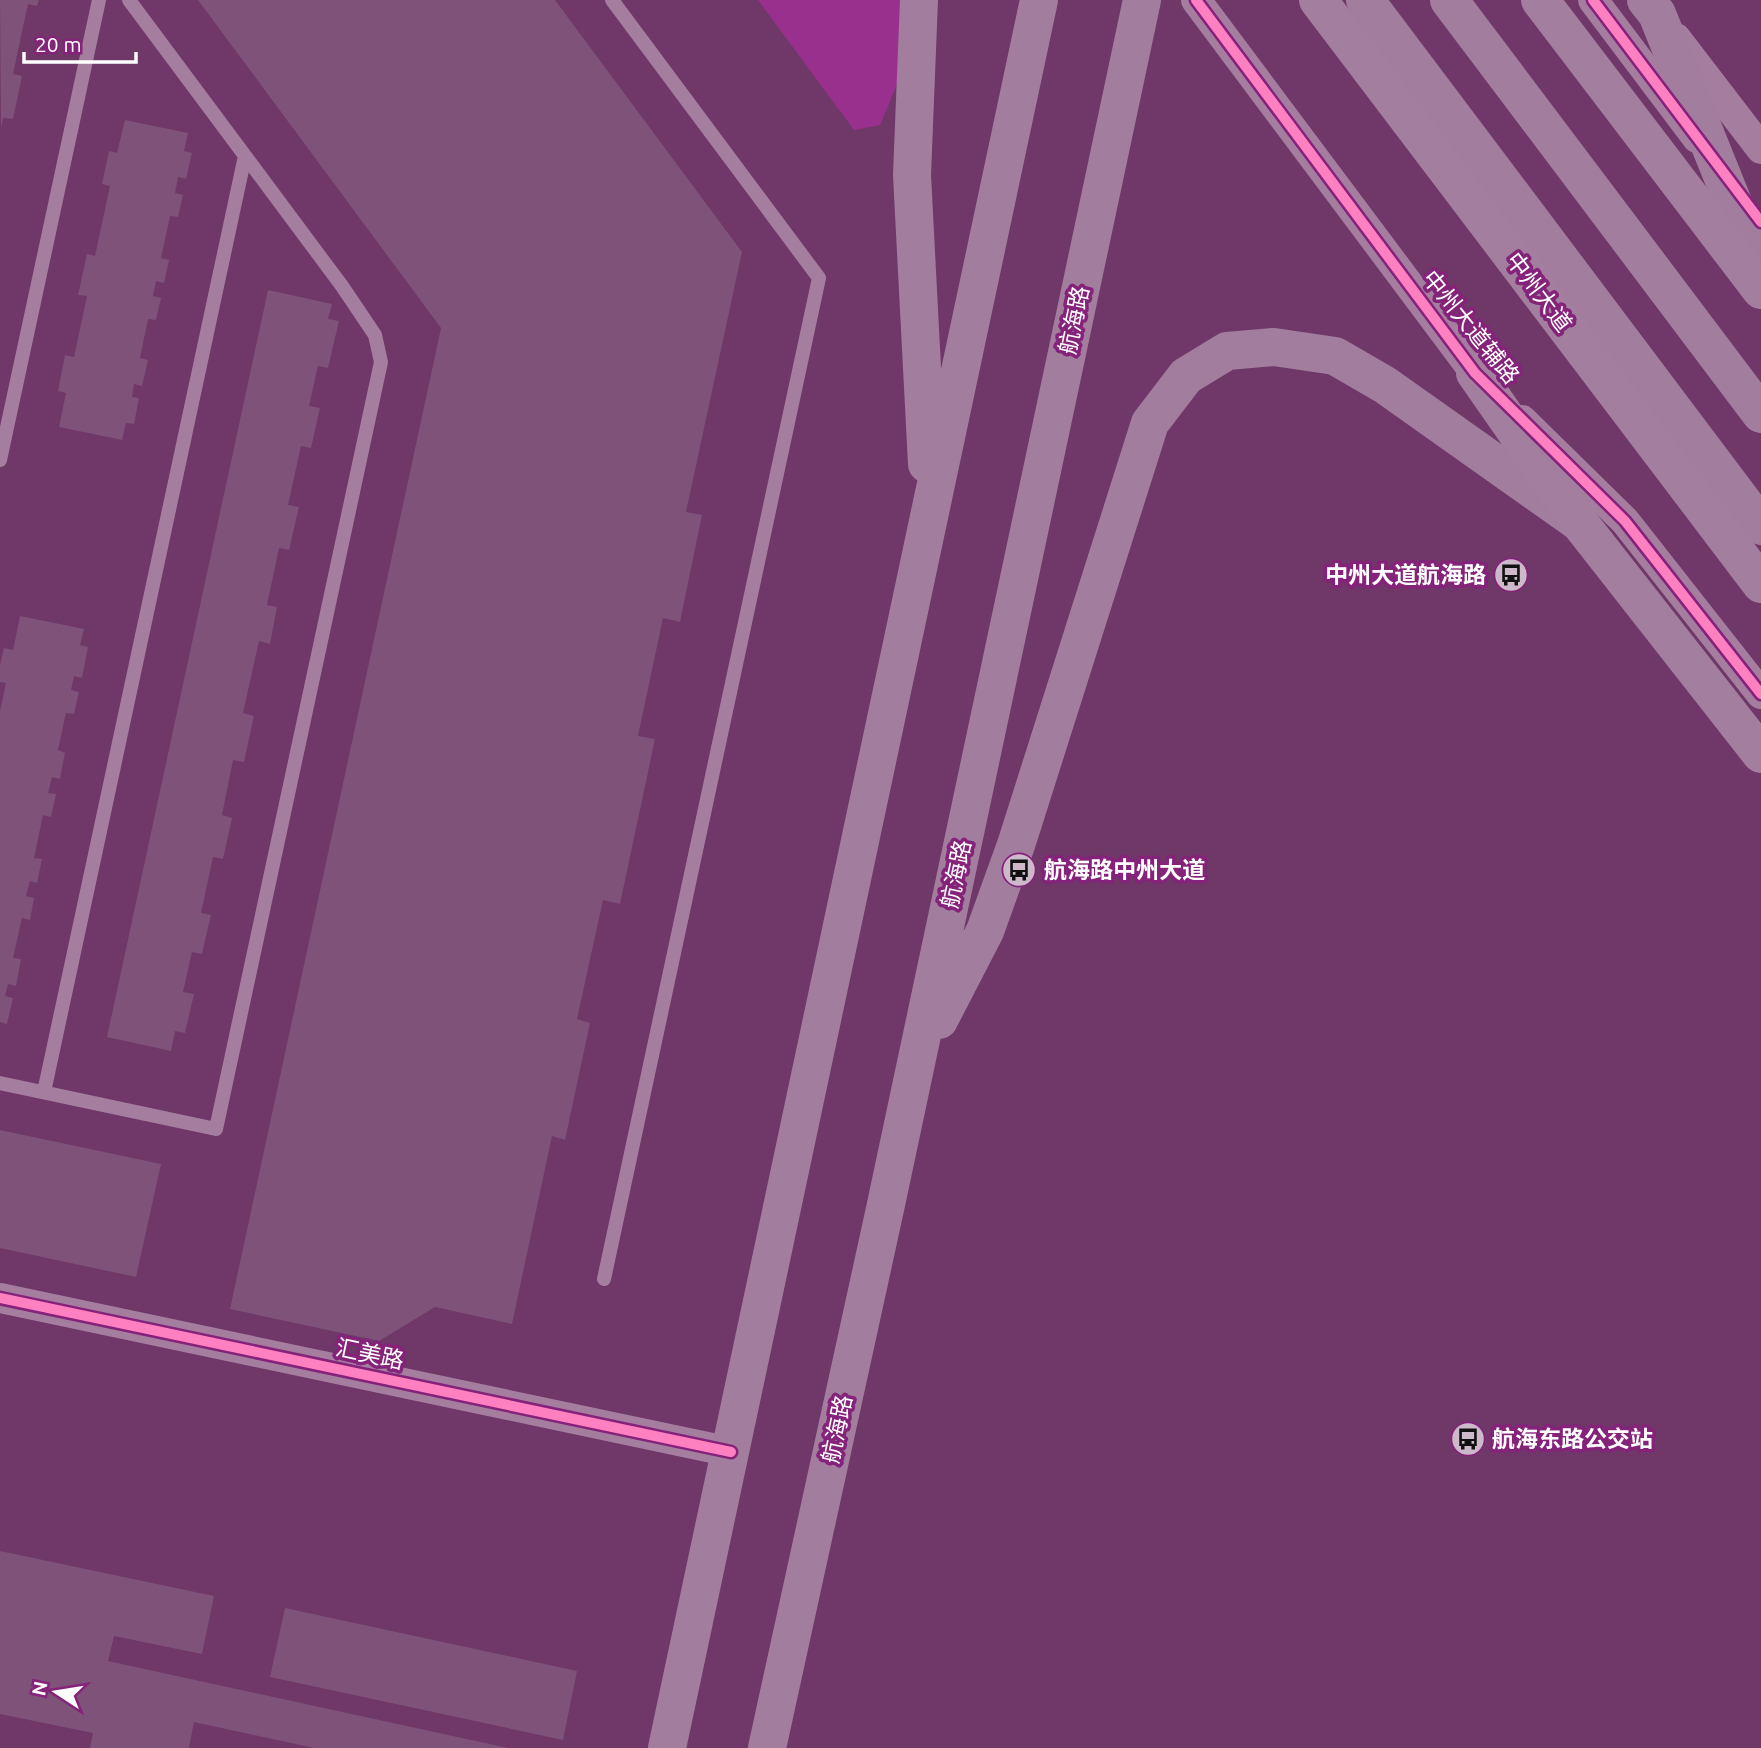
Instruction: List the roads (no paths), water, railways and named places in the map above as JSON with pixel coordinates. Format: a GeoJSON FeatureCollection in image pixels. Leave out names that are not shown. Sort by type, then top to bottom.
{"type":"FeatureCollection","features":[{"type":"Feature","properties":{"kind":"highway","name":"中州大道"},"geometry":{"type":"LineString","coordinates":[[1318,0],[1761,584]]}},
{"type":"Feature","properties":{"kind":"highway"},"geometry":{"type":"LineString","coordinates":[[1540,0],[1761,290]]}},
{"type":"Feature","properties":{"kind":"highway"},"geometry":{"type":"LineString","coordinates":[[1475,373],[1579,523],[1761,754]]}},
{"type":"Feature","properties":{"kind":"main road"},"geometry":{"type":"LineString","coordinates":[[919,0],[912,175],[929,519]]}},
{"type":"Feature","properties":{"kind":"main road"},"geometry":{"type":"LineString","coordinates":[[667,1748],[1039,0]]}},
{"type":"Feature","properties":{"kind":"main road","name":"航海路"},"geometry":{"type":"LineString","coordinates":[[767,1748],[916,1065],[1142,0]]}},
{"type":"Feature","properties":{"kind":"main road","name":"中州大道"},"geometry":{"type":"LineString","coordinates":[[1365,0],[1761,526]]}},
{"type":"Feature","properties":{"kind":"main road"},"geometry":{"type":"LineString","coordinates":[[1449,0],[1761,414]]}},
{"type":"Feature","properties":{"kind":"main road"},"geometry":{"type":"LineString","coordinates":[[1652,7],[1761,272]]}},
{"type":"Feature","properties":{"kind":"main road"},"geometry":{"type":"LineString","coordinates":[[916,1065],[985,931],[1016,845],[1150,423],[1186,376],[1227,351],[1274,346],[1335,356],[1385,385],[1579,523]]}},
{"type":"Feature","properties":{"kind":"street","name":"中州大道辅路"},"geometry":{"type":"LineString","coordinates":[[1196,0],[1475,373],[1625,521],[1761,694]]}},
{"type":"Feature","properties":{"kind":"street"},"geometry":{"type":"LineString","coordinates":[[1593,0],[1761,222]]}},
{"type":"Feature","properties":{"kind":"street"},"geometry":{"type":"LineString","coordinates":[[1652,7],[1761,149]]}},
{"type":"Feature","properties":{"kind":"street","name":"汇美路"},"geometry":{"type":"LineString","coordinates":[[0,1298],[731,1452]]}},
{"type":"Feature","properties":{"kind":"lane"},"geometry":{"type":"LineString","coordinates":[[0,460],[99,0]]}},
{"type":"Feature","properties":{"kind":"lane"},"geometry":{"type":"LineString","coordinates":[[0,1083],[216,1129],[381,362],[375,335],[342,286],[129,0]]}},
{"type":"Feature","properties":{"kind":"lane"},"geometry":{"type":"LineString","coordinates":[[604,1279],[819,278],[612,0]]}},
{"type":"Feature","properties":{"kind":"lane"},"geometry":{"type":"LineString","coordinates":[[44,1092],[245,156]]}},
{"type":"Feature","properties":{"kind":"place","name":"中州大道航海路"},"geometry":{"type":"Point","coordinates":[1511,575]}},
{"type":"Feature","properties":{"kind":"place","name":"航海路中州大道"},"geometry":{"type":"Point","coordinates":[1019,870]}},
{"type":"Feature","properties":{"kind":"place","name":"航海东路公交站"},"geometry":{"type":"Point","coordinates":[1468,1439]}}]}
